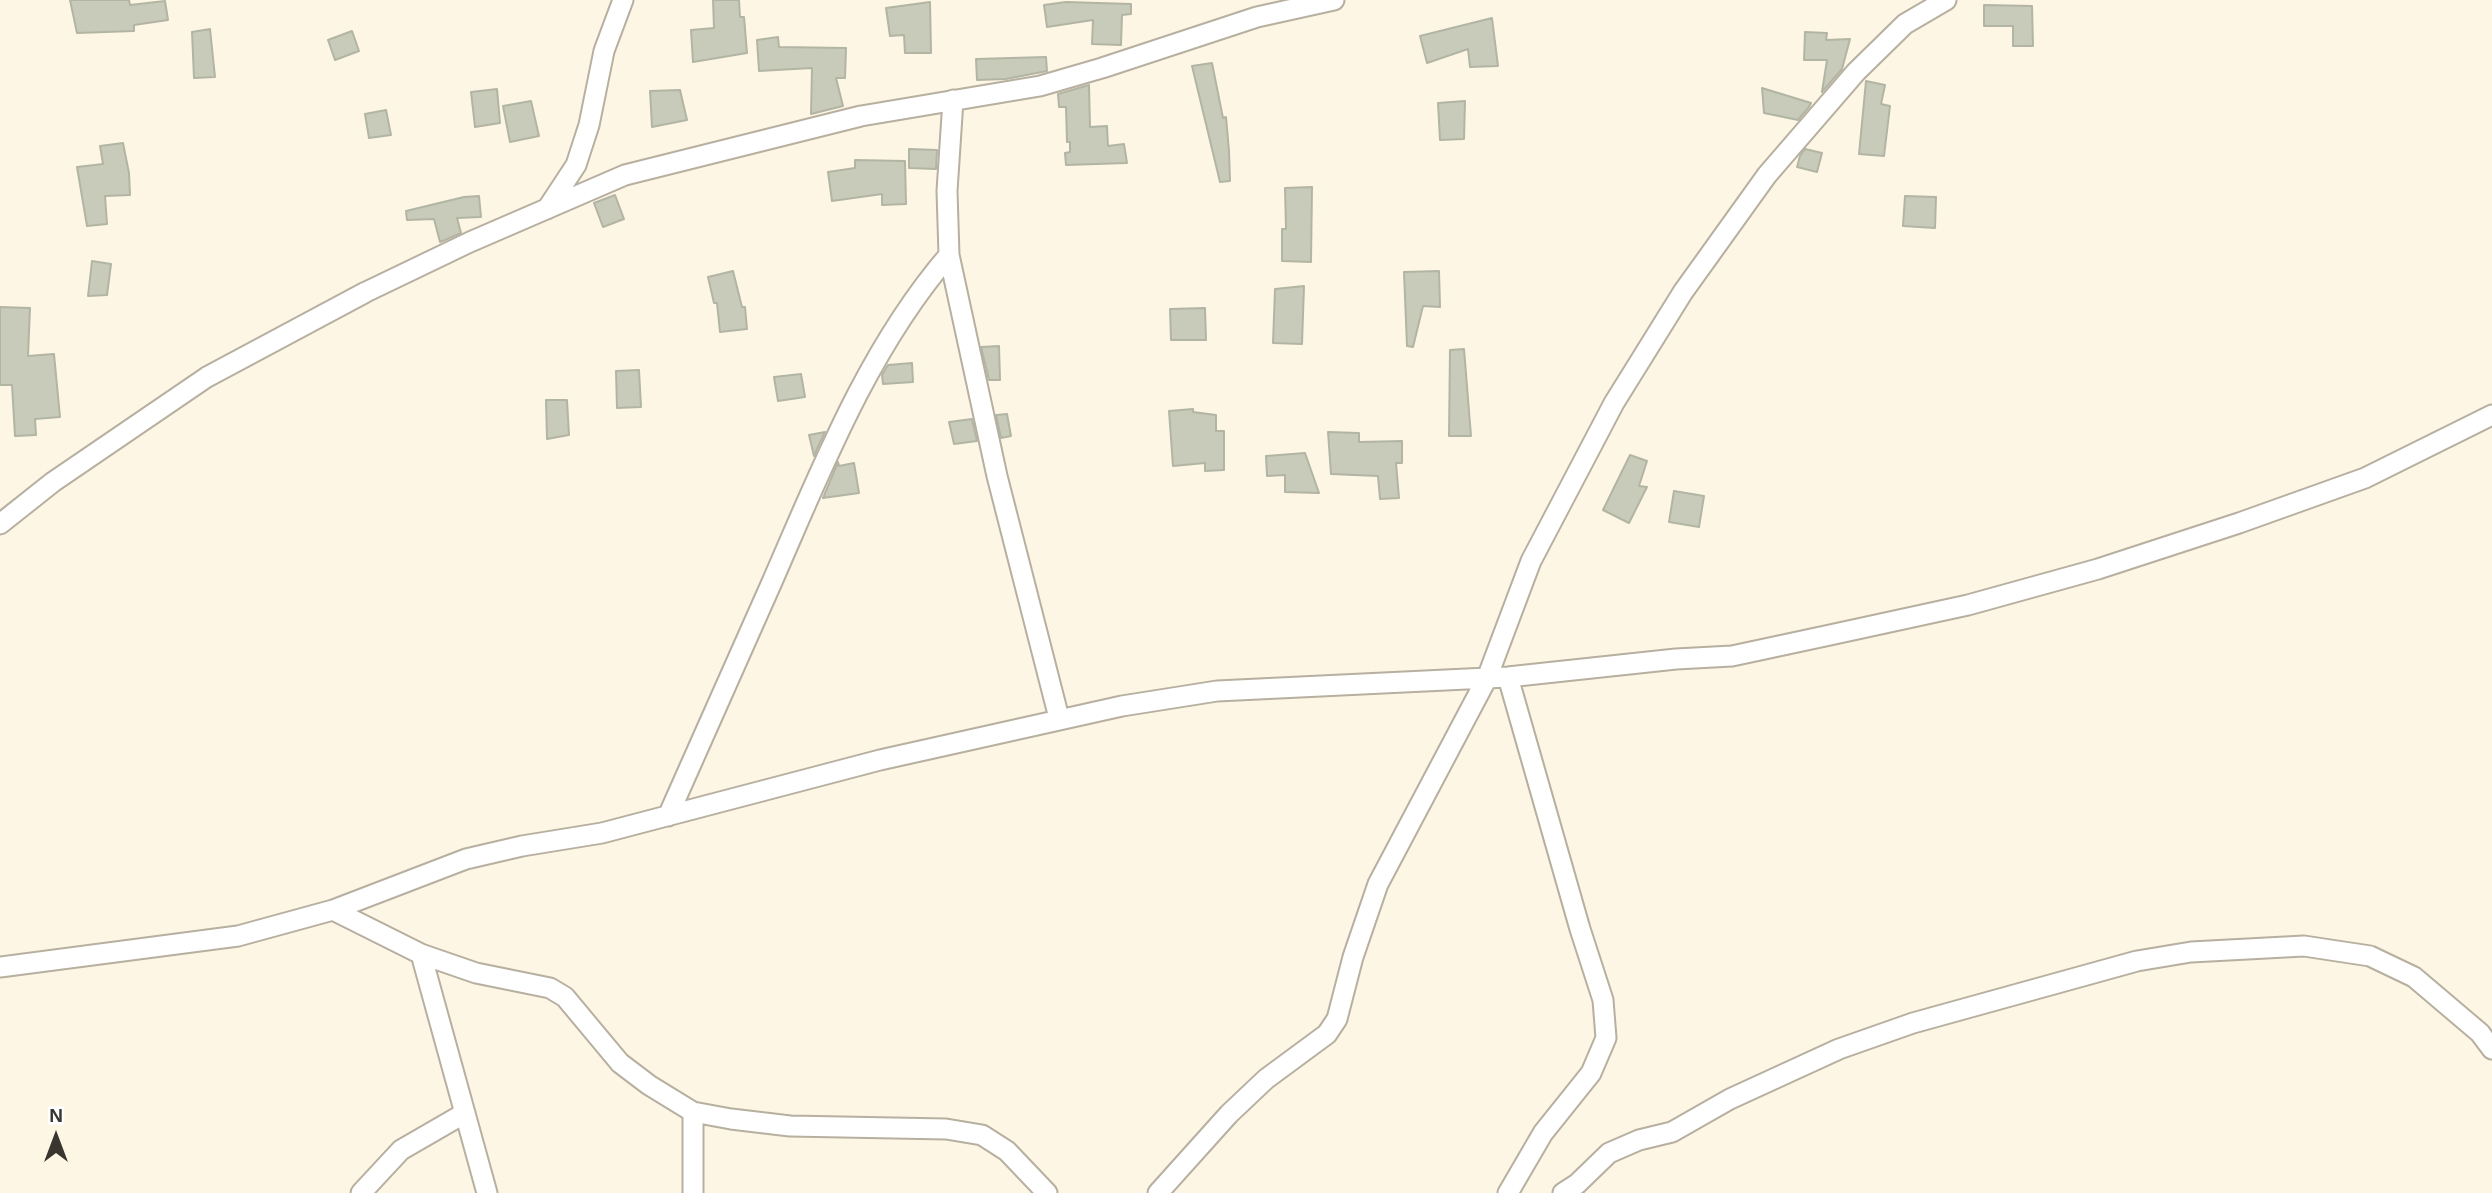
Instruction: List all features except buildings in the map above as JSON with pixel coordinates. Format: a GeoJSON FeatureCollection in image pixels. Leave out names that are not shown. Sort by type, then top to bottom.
{"type":"FeatureCollection","features":[{"type":"Feature","properties":{"kind":"street"},"geometry":{"type":"LineString","coordinates":[[547,209],[576,164],[589,125],[604,51],[623,0]]}},
{"type":"Feature","properties":{"kind":"street"},"geometry":{"type":"LineString","coordinates":[[0,524],[53,482],[208,377],[366,292],[470,242],[638,172],[861,116],[1040,86],[1257,17],[1334,0]]}},
{"type":"Feature","properties":{"kind":"street"},"geometry":{"type":"LineString","coordinates":[[1158,1193],[1229,1114],[1266,1079],[1327,1034],[1337,1019],[1353,957],[1378,884],[1487,678],[1531,561],[1614,402],[1683,292],[1767,176],[1856,72],[1905,24],[1945,0]]}},
{"type":"Feature","properties":{"kind":"street"},"geometry":{"type":"LineString","coordinates":[[953,100],[947,191],[949,256],[997,476],[1059,718]]}},
{"type":"Feature","properties":{"kind":"street"},"geometry":{"type":"LineString","coordinates":[[668,816],[847,414],[903,316],[949,256]]}},
{"type":"Feature","properties":{"kind":"street"},"geometry":{"type":"LineString","coordinates":[[0,967],[239,936],[333,909],[466,859],[522,846],[602,833],[799,780],[1059,718],[1217,691],[1508,677],[1676,659],[1732,656],[1968,604],[2098,569],[2365,478],[2492,415]]}},
{"type":"Feature","properties":{"kind":"street"},"geometry":{"type":"LineString","coordinates":[[1508,677],[1603,1000],[1606,1038],[1591,1073],[1543,1133],[1508,1193]]}},
{"type":"Feature","properties":{"kind":"street"},"geometry":{"type":"LineString","coordinates":[[333,909],[421,954],[476,973],[550,988],[565,997],[620,1063],[693,1112],[790,1126],[946,1129],[982,1135],[1007,1151],[1047,1193]]}},
{"type":"Feature","properties":{"kind":"street"},"geometry":{"type":"LineString","coordinates":[[1563,1193],[1577,1184],[1609,1153],[1639,1140],[1672,1132],[1730,1099],[1839,1049],[1913,1023],[2137,961],[2190,952],[2304,946],[2370,956],[2414,977],[2480,1033],[2492,1049]]}},
{"type":"Feature","properties":{"kind":"street"},"geometry":{"type":"LineString","coordinates":[[421,954],[487,1193]]}},
{"type":"Feature","properties":{"kind":"street"},"geometry":{"type":"LineString","coordinates":[[693,1112],[693,1193]]}},
{"type":"Feature","properties":{"kind":"street"},"geometry":{"type":"LineString","coordinates":[[361,1193],[401,1150],[465,1113]]}}]}
